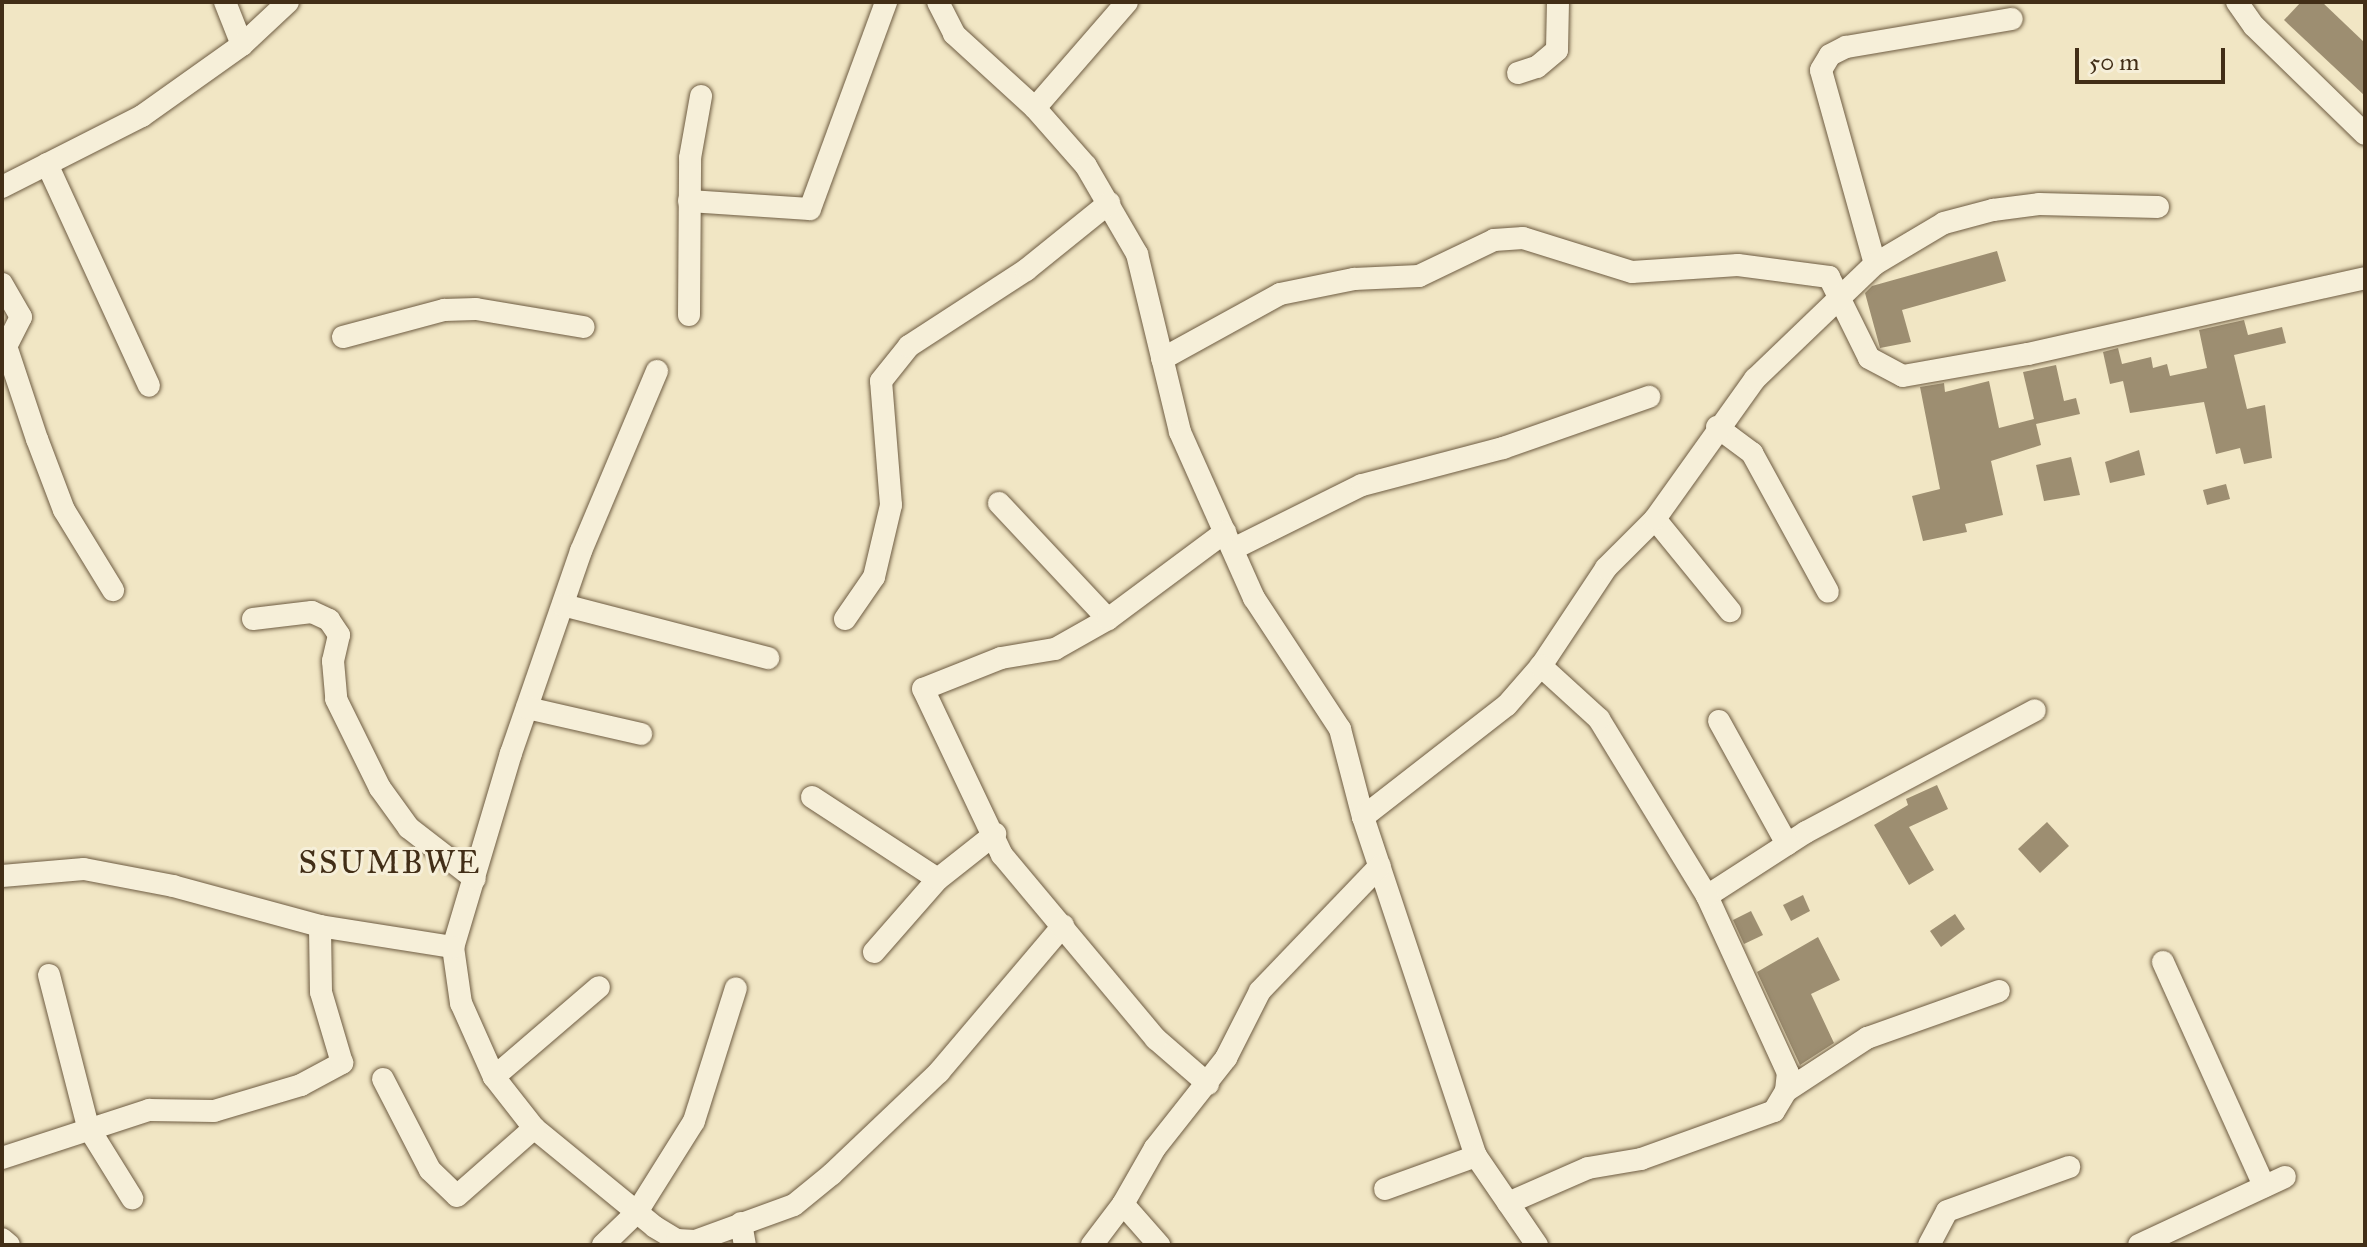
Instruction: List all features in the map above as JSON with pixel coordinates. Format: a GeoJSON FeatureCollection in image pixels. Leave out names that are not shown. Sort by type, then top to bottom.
{"type":"FeatureCollection","features":[{"type":"Feature","properties":{"kind":"street"},"geometry":{"type":"LineString","coordinates":[[225,2],[242,45]]}},
{"type":"Feature","properties":{"kind":"street"},"geometry":{"type":"LineString","coordinates":[[3,181],[47,164],[142,116],[242,45],[288,2]]}},
{"type":"Feature","properties":{"kind":"street"},"geometry":{"type":"LineString","coordinates":[[689,201],[810,209],[886,2]]}},
{"type":"Feature","properties":{"kind":"street"},"geometry":{"type":"LineString","coordinates":[[938,2],[954,34],[1035,108],[1086,166],[1137,254],[1180,432],[1254,598],[1340,729],[1363,817],[1476,1156],[1537,1245]]}},
{"type":"Feature","properties":{"kind":"street"},"geometry":{"type":"LineString","coordinates":[[1035,108],[1127,2]]}},
{"type":"Feature","properties":{"kind":"street"},"geometry":{"type":"LineString","coordinates":[[1518,73],[1537,67],[1557,50],[1558,2]]}},
{"type":"Feature","properties":{"kind":"street"},"geometry":{"type":"LineString","coordinates":[[2237,2],[2254,26],[2365,134]]}},
{"type":"Feature","properties":{"kind":"street"},"geometry":{"type":"LineString","coordinates":[[1875,264],[1821,70],[1830,55],[1846,47],[2012,19]]}},
{"type":"Feature","properties":{"kind":"street"},"geometry":{"type":"LineString","coordinates":[[689,315],[690,158],[701,96]]}},
{"type":"Feature","properties":{"kind":"street"},"geometry":{"type":"LineString","coordinates":[[47,164],[149,386]]}},
{"type":"Feature","properties":{"kind":"street"},"geometry":{"type":"LineString","coordinates":[[845,619],[874,577],[891,505],[881,381],[909,346],[1026,270],[1109,203]]}},
{"type":"Feature","properties":{"kind":"street"},"geometry":{"type":"LineString","coordinates":[[1363,817],[1507,705],[1541,666],[1606,568],[1655,519],[1717,427],[1839,294],[1875,264],[1944,223],[1993,210],[2039,204],[2158,207]]}},
{"type":"Feature","properties":{"kind":"street"},"geometry":{"type":"LineString","coordinates":[[1162,359],[1280,294],[1354,279],[1419,276],[1494,240],[1523,238],[1632,272],[1738,265],[1829,277],[1869,358],[1903,376],[2028,354],[2365,278]]}},
{"type":"Feature","properties":{"kind":"street"},"geometry":{"type":"LineString","coordinates":[[2,284],[21,317],[6,346],[37,439],[64,510],[113,590]]}},
{"type":"Feature","properties":{"kind":"street"},"geometry":{"type":"LineString","coordinates":[[343,337],[444,310],[476,309],[583,327]]}},
{"type":"Feature","properties":{"kind":"street"},"geometry":{"type":"LineString","coordinates":[[657,371],[563,605],[527,708],[453,947],[461,1003],[494,1077],[534,1128],[637,1212],[677,1240],[695,1241],[743,1234],[794,1205],[832,1174],[939,1072],[1063,926]]}},
{"type":"Feature","properties":{"kind":"street"},"geometry":{"type":"LineString","coordinates":[[1208,1084],[1156,1039],[1002,855],[995,834],[923,689],[1001,658],[1055,649],[1108,619],[1229,540],[1362,485],[1503,448],[1649,397]]}},
{"type":"Feature","properties":{"kind":"street"},"geometry":{"type":"LineString","coordinates":[[1717,427],[1752,453],[1828,592]]}},
{"type":"Feature","properties":{"kind":"street"},"geometry":{"type":"LineString","coordinates":[[999,503],[1108,619]]}},
{"type":"Feature","properties":{"kind":"street"},"geometry":{"type":"LineString","coordinates":[[1655,519],[1730,611]]}},
{"type":"Feature","properties":{"kind":"street"},"geometry":{"type":"LineString","coordinates":[[563,605],[768,658]]}},
{"type":"Feature","properties":{"kind":"street"},"geometry":{"type":"LineString","coordinates":[[253,619],[312,612],[329,620],[339,635],[333,661],[336,699],[380,788],[409,828],[475,879]]}},
{"type":"Feature","properties":{"kind":"street"},"geometry":{"type":"LineString","coordinates":[[1508,1203],[1588,1168],[1641,1159],[1774,1111],[1786,1091],[1788,1073],[1707,896],[1599,719],[1541,666]]}},
{"type":"Feature","properties":{"kind":"street"},"geometry":{"type":"LineString","coordinates":[[527,708],[641,734]]}},
{"type":"Feature","properties":{"kind":"street"},"geometry":{"type":"LineString","coordinates":[[1707,896],[1787,844],[2035,710]]}},
{"type":"Feature","properties":{"kind":"street"},"geometry":{"type":"LineString","coordinates":[[1719,721],[1787,844]]}},
{"type":"Feature","properties":{"kind":"street"},"geometry":{"type":"LineString","coordinates":[[812,797],[938,879]]}},
{"type":"Feature","properties":{"kind":"street"},"geometry":{"type":"LineString","coordinates":[[874,952],[938,879],[995,834]]}},
{"type":"Feature","properties":{"kind":"street"},"geometry":{"type":"LineString","coordinates":[[1092,1245],[1123,1204],[1155,1148],[1208,1084],[1260,991],[1380,866]]}},
{"type":"Feature","properties":{"kind":"street"},"geometry":{"type":"LineString","coordinates":[[2,876],[84,869],[173,886],[320,926],[453,947]]}},
{"type":"Feature","properties":{"kind":"street"},"geometry":{"type":"LineString","coordinates":[[2,1158],[88,1127],[149,1110],[214,1111],[301,1085],[342,1063],[321,992],[320,926]]}},
{"type":"Feature","properties":{"kind":"street"},"geometry":{"type":"LineString","coordinates":[[2163,962],[2264,1186]]}},
{"type":"Feature","properties":{"kind":"street"},"geometry":{"type":"LineString","coordinates":[[49,975],[88,1127],[132,1198]]}},
{"type":"Feature","properties":{"kind":"street"},"geometry":{"type":"LineString","coordinates":[[494,1077],[599,987]]}},
{"type":"Feature","properties":{"kind":"street"},"geometry":{"type":"LineString","coordinates":[[603,1245],[637,1212],[694,1121],[736,988]]}},
{"type":"Feature","properties":{"kind":"street"},"geometry":{"type":"LineString","coordinates":[[1786,1091],[1867,1038],[1999,991]]}},
{"type":"Feature","properties":{"kind":"street"},"geometry":{"type":"LineString","coordinates":[[383,1079],[430,1170],[457,1196],[534,1128]]}},
{"type":"Feature","properties":{"kind":"street"},"geometry":{"type":"LineString","coordinates":[[1385,1189],[1476,1156]]}},
{"type":"Feature","properties":{"kind":"street"},"geometry":{"type":"LineString","coordinates":[[1929,1245],[1947,1211],[2069,1167]]}},
{"type":"Feature","properties":{"kind":"street"},"geometry":{"type":"LineString","coordinates":[[2139,1245],[2285,1177]]}},
{"type":"Feature","properties":{"kind":"street"},"geometry":{"type":"LineString","coordinates":[[1123,1204],[1159,1245]]}},
{"type":"Feature","properties":{"kind":"street"},"geometry":{"type":"LineString","coordinates":[[2,1239],[9,1245]]}},
{"type":"Feature","properties":{"kind":"building"},"geometry":{"type":"Polygon","coordinates":[[[2301,2],[2322,2],[2365,43],[2365,96],[2284,20],[2301,2]]]}},
{"type":"Feature","properties":{"kind":"building"},"geometry":{"type":"Polygon","coordinates":[[[1997,251],[2006,281],[1902,310],[1911,342],[1880,348],[1865,293],[1872,286],[1997,251]]]}},
{"type":"Feature","properties":{"kind":"building"},"geometry":{"type":"Polygon","coordinates":[[[2244,320],[2248,335],[2282,327],[2286,343],[2234,355],[2247,409],[2265,405],[2272,458],[2244,464],[2240,448],[2216,454],[2204,402],[2130,413],[2123,381],[2110,384],[2103,352],[2118,348],[2122,364],[2151,357],[2153,368],[2167,364],[2170,376],[2207,368],[2199,330],[2244,320]]]}},
{"type":"Feature","properties":{"kind":"building"},"geometry":{"type":"Polygon","coordinates":[[[2056,365],[2064,401],[2076,398],[2080,414],[2036,424],[2041,445],[1991,461],[2003,515],[1965,524],[1967,532],[1923,541],[1912,496],[1940,489],[1920,387],[1944,383],[1945,392],[1989,381],[1999,428],[2034,419],[2023,372],[2056,365]]]}},
{"type":"Feature","properties":{"kind":"building"},"geometry":{"type":"Polygon","coordinates":[[[2139,450],[2145,475],[2110,483],[2105,462],[2139,450]]]}},
{"type":"Feature","properties":{"kind":"building"},"geometry":{"type":"Polygon","coordinates":[[[2071,457],[2080,495],[2044,501],[2036,465],[2071,457]]]}},
{"type":"Feature","properties":{"kind":"building"},"geometry":{"type":"Polygon","coordinates":[[[2226,484],[2230,499],[2207,505],[2203,490],[2226,484]]]}},
{"type":"Feature","properties":{"kind":"building"},"geometry":{"type":"Polygon","coordinates":[[[1937,785],[1948,809],[1909,827],[1934,870],[1909,885],[1874,825],[1908,805],[1906,799],[1937,785]]]}},
{"type":"Feature","properties":{"kind":"building"},"geometry":{"type":"Polygon","coordinates":[[[2047,822],[2069,846],[2040,873],[2018,849],[2047,822]]]}},
{"type":"Feature","properties":{"kind":"building"},"geometry":{"type":"Polygon","coordinates":[[[1803,895],[1810,911],[1791,921],[1783,905],[1803,895]]]}},
{"type":"Feature","properties":{"kind":"building"},"geometry":{"type":"Polygon","coordinates":[[[1751,911],[1763,935],[1744,944],[1733,920],[1751,911]]]}},
{"type":"Feature","properties":{"kind":"building"},"geometry":{"type":"Polygon","coordinates":[[[1955,914],[1965,929],[1941,947],[1930,931],[1955,914]]]}},
{"type":"Feature","properties":{"kind":"building"},"geometry":{"type":"Polygon","coordinates":[[[1818,937],[1840,980],[1811,994],[1834,1043],[1800,1065],[1757,972],[1818,937]]]}},
{"type":"Feature","properties":{"kind":"district","name":"SSUMBWE"},"geometry":{"type":"Point","coordinates":[390,863]}}]}
